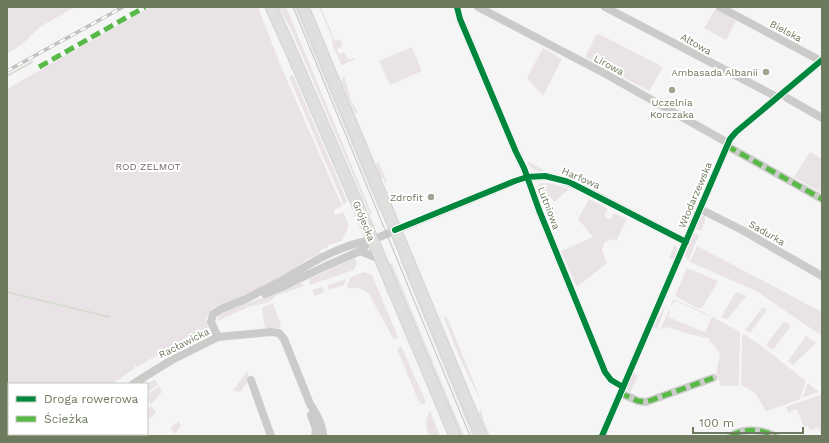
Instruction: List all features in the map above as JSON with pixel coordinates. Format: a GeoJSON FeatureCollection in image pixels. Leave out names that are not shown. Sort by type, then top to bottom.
{"type":"FeatureCollection","features":[{"type":"Feature","properties":{"kind":"main road","name":"Grójecka"},"geometry":{"type":"LineString","coordinates":[[271,7],[455,436]]}},
{"type":"Feature","properties":{"kind":"main road"},"geometry":{"type":"LineString","coordinates":[[303,7],[481,436]]}},
{"type":"Feature","properties":{"kind":"street","name":"Lutniowa"},"geometry":{"type":"LineString","coordinates":[[457,7],[463,26],[527,177],[606,375],[622,390],[638,401],[646,402],[713,378]]}},
{"type":"Feature","properties":{"kind":"street","name":"Lirowa"},"geometry":{"type":"LineString","coordinates":[[478,7],[604,73],[822,199]]}},
{"type":"Feature","properties":{"kind":"street","name":"Altowa"},"geometry":{"type":"LineString","coordinates":[[605,7],[789,99],[822,118]]}},
{"type":"Feature","properties":{"kind":"street","name":"Bielska"},"geometry":{"type":"LineString","coordinates":[[720,7],[821,60]]}},
{"type":"Feature","properties":{"kind":"street","name":"Włodarzewska"},"geometry":{"type":"LineString","coordinates":[[602,436],[728,144],[736,132],[821,60]]}},
{"type":"Feature","properties":{"kind":"street","name":"Harfowa"},"geometry":{"type":"LineString","coordinates":[[395,230],[527,177],[544,176],[569,182],[686,242]]}},
{"type":"Feature","properties":{"kind":"street","name":"Sadurka"},"geometry":{"type":"LineString","coordinates":[[700,209],[742,230],[822,276]]}},
{"type":"Feature","properties":{"kind":"street","name":"Racławicka"},"geometry":{"type":"LineString","coordinates":[[242,301],[272,286],[325,255],[356,242],[372,240],[395,230]]}},
{"type":"Feature","properties":{"kind":"street","name":"Racławicka"},"geometry":{"type":"LineString","coordinates":[[135,383],[170,361],[218,337],[211,322],[213,314],[221,309],[275,290],[360,251],[372,240]]}},
{"type":"Feature","properties":{"kind":"street"},"geometry":{"type":"LineString","coordinates":[[360,251],[380,259]]}},
{"type":"Feature","properties":{"kind":"street"},"geometry":{"type":"LineString","coordinates":[[218,337],[271,332],[280,334],[284,340],[310,404],[322,428],[323,436]]}},
{"type":"Feature","properties":{"kind":"street"},"geometry":{"type":"LineString","coordinates":[[251,380],[271,436]]}},
{"type":"Feature","properties":{"kind":"street"},"geometry":{"type":"LineString","coordinates":[[310,404],[310,413],[316,429],[315,436]]}},
{"type":"Feature","properties":{"kind":"street"},"geometry":{"type":"LineString","coordinates":[[731,436],[742,431],[751,430],[761,431],[775,436]]}},
{"type":"Feature","properties":{"kind":"green space"},"geometry":{"type":"Polygon","coordinates":[[[7,7],[75,7],[40,27],[21,45],[7,54],[7,7]]]}},
{"type":"Feature","properties":{"kind":"green space","name":"ROD ZELMOT"},"geometry":{"type":"Polygon","coordinates":[[[150,7],[258,7],[280,64],[342,206],[334,210],[335,215],[343,212],[349,225],[342,241],[328,245],[328,247],[320,250],[321,253],[308,259],[280,279],[251,293],[212,308],[206,318],[208,328],[181,342],[180,339],[180,342],[137,367],[136,365],[134,366],[135,368],[113,383],[8,383],[8,435],[60,435],[7,436],[7,89],[150,7]]]}},
{"type":"Feature","properties":{"kind":"green space"},"geometry":{"type":"Polygon","coordinates":[[[278,7],[286,7],[372,214],[370,215],[291,29],[278,7]]]}},
{"type":"Feature","properties":{"kind":"green space"},"geometry":{"type":"Polygon","coordinates":[[[294,7],[296,7],[381,211],[379,211],[294,7]]]}},
{"type":"Feature","properties":{"kind":"green space"},"geometry":{"type":"Polygon","coordinates":[[[319,7],[321,7],[335,41],[340,39],[343,46],[337,49],[339,54],[344,52],[349,60],[353,58],[355,59],[342,65],[341,64],[333,46],[332,37],[319,7]]]}},
{"type":"Feature","properties":{"kind":"green space"},"geometry":{"type":"Polygon","coordinates":[[[716,8],[737,19],[726,40],[704,28],[716,8]]]}},
{"type":"Feature","properties":{"kind":"green space"},"geometry":{"type":"Polygon","coordinates":[[[597,33],[663,67],[649,91],[585,57],[597,33]]]}},
{"type":"Feature","properties":{"kind":"green space"},"geometry":{"type":"Polygon","coordinates":[[[412,47],[422,71],[390,85],[379,61],[412,47]]]}},
{"type":"Feature","properties":{"kind":"green space"},"geometry":{"type":"Polygon","coordinates":[[[543,48],[562,59],[543,96],[527,78],[543,48]]]}},
{"type":"Feature","properties":{"kind":"green space"},"geometry":{"type":"Polygon","coordinates":[[[293,75],[347,201],[344,205],[289,77],[293,75]]]}},
{"type":"Feature","properties":{"kind":"green space"},"geometry":{"type":"Polygon","coordinates":[[[344,76],[351,100],[358,113],[355,113],[341,81],[344,76]]]}},
{"type":"Feature","properties":{"kind":"green space"},"geometry":{"type":"Polygon","coordinates":[[[810,152],[822,159],[822,193],[794,177],[810,152]]]}},
{"type":"Feature","properties":{"kind":"green space"},"geometry":{"type":"Polygon","coordinates":[[[378,161],[387,182],[385,183],[383,178],[381,179],[376,164],[378,161]]]}},
{"type":"Feature","properties":{"kind":"green space"},"geometry":{"type":"Polygon","coordinates":[[[527,162],[531,163],[544,170],[535,170],[527,162]]]}},
{"type":"Feature","properties":{"kind":"green space"},"geometry":{"type":"Polygon","coordinates":[[[540,183],[550,183],[569,189],[554,202],[552,198],[543,203],[537,187],[540,183]]]}},
{"type":"Feature","properties":{"kind":"green space"},"geometry":{"type":"Polygon","coordinates":[[[696,198],[700,201],[689,226],[684,224],[696,198]]]}},
{"type":"Feature","properties":{"kind":"green space"},"geometry":{"type":"Polygon","coordinates":[[[589,199],[608,209],[604,216],[610,220],[614,213],[627,219],[616,241],[613,239],[605,242],[602,250],[607,263],[577,287],[561,251],[593,237],[578,219],[589,199]]]}},
{"type":"Feature","properties":{"kind":"green space"},"geometry":{"type":"Polygon","coordinates":[[[705,215],[705,221],[701,231],[696,229],[701,217],[705,215]]]}},
{"type":"Feature","properties":{"kind":"green space"},"geometry":{"type":"Polygon","coordinates":[[[694,233],[699,235],[688,261],[685,255],[694,233]]]}},
{"type":"Feature","properties":{"kind":"green space"},"geometry":{"type":"Polygon","coordinates":[[[675,244],[678,251],[674,260],[669,258],[675,244]]]}},
{"type":"Feature","properties":{"kind":"green space"},"geometry":{"type":"Polygon","coordinates":[[[697,246],[822,312],[822,336],[756,291],[690,262],[697,246]]]}},
{"type":"Feature","properties":{"kind":"green space"},"geometry":{"type":"Polygon","coordinates":[[[355,258],[357,263],[354,270],[310,285],[309,279],[355,258]]]}},
{"type":"Feature","properties":{"kind":"green space"},"geometry":{"type":"Polygon","coordinates":[[[401,259],[474,436],[472,436],[400,260],[401,259]]]}},
{"type":"Feature","properties":{"kind":"green space"},"geometry":{"type":"Polygon","coordinates":[[[392,263],[464,436],[461,436],[388,265],[392,263]]]}},
{"type":"Feature","properties":{"kind":"green space"},"geometry":{"type":"Polygon","coordinates":[[[687,268],[718,281],[702,308],[697,308],[675,296],[687,268]]]}},
{"type":"Feature","properties":{"kind":"green space"},"geometry":{"type":"Polygon","coordinates":[[[364,272],[372,275],[398,337],[394,340],[369,294],[359,288],[348,289],[347,285],[351,277],[364,272]]]}},
{"type":"Feature","properties":{"kind":"green space"},"geometry":{"type":"Polygon","coordinates":[[[347,279],[344,285],[329,290],[328,285],[347,279]]]}},
{"type":"Feature","properties":{"kind":"green space"},"geometry":{"type":"Polygon","coordinates":[[[301,283],[304,286],[275,296],[268,302],[251,306],[217,321],[222,313],[301,283]]]}},
{"type":"Feature","properties":{"kind":"green space"},"geometry":{"type":"Polygon","coordinates":[[[322,287],[324,292],[315,296],[312,290],[322,287]]]}},
{"type":"Feature","properties":{"kind":"green space"},"geometry":{"type":"Polygon","coordinates":[[[736,292],[746,296],[727,320],[721,317],[736,292]]]}},
{"type":"Feature","properties":{"kind":"green space"},"geometry":{"type":"Polygon","coordinates":[[[673,299],[702,311],[740,332],[739,386],[721,386],[716,374],[720,354],[708,338],[688,334],[669,327],[663,329],[661,328],[669,310],[668,317],[705,332],[712,317],[675,301],[672,306],[673,299]]]}},
{"type":"Feature","properties":{"kind":"green space"},"geometry":{"type":"Polygon","coordinates":[[[273,303],[281,326],[280,328],[265,328],[262,309],[263,307],[273,303]]]}},
{"type":"Feature","properties":{"kind":"green space"},"geometry":{"type":"Polygon","coordinates":[[[763,307],[767,310],[750,333],[745,330],[763,307]]]}},
{"type":"Feature","properties":{"kind":"green space"},"geometry":{"type":"Polygon","coordinates":[[[665,308],[657,329],[653,327],[663,309],[665,308]]]}},
{"type":"Feature","properties":{"kind":"green space"},"geometry":{"type":"Polygon","coordinates":[[[446,316],[480,398],[456,349],[444,318],[446,316]]]}},
{"type":"Feature","properties":{"kind":"green space"},"geometry":{"type":"Polygon","coordinates":[[[784,321],[791,326],[773,350],[766,345],[784,321]]]}},
{"type":"Feature","properties":{"kind":"green space"},"geometry":{"type":"Polygon","coordinates":[[[210,331],[208,336],[192,344],[190,339],[210,331]]]}},
{"type":"Feature","properties":{"kind":"green space"},"geometry":{"type":"Polygon","coordinates":[[[744,334],[806,381],[800,399],[768,411],[765,410],[759,398],[753,392],[742,386],[742,335],[744,334]]]}},
{"type":"Feature","properties":{"kind":"green space"},"geometry":{"type":"Polygon","coordinates":[[[806,336],[816,343],[793,365],[788,361],[806,336]]]}},
{"type":"Feature","properties":{"kind":"green space"},"geometry":{"type":"Polygon","coordinates":[[[401,346],[426,402],[425,404],[421,404],[418,400],[397,349],[401,346]]]}},
{"type":"Feature","properties":{"kind":"green space"},"geometry":{"type":"Polygon","coordinates":[[[247,371],[250,379],[240,392],[233,391],[247,371]]]}},
{"type":"Feature","properties":{"kind":"green space"},"geometry":{"type":"Polygon","coordinates":[[[633,373],[638,376],[630,393],[627,388],[633,373]]]}},
{"type":"Feature","properties":{"kind":"green space"},"geometry":{"type":"Polygon","coordinates":[[[155,379],[158,385],[148,392],[148,383],[155,379]]]}},
{"type":"Feature","properties":{"kind":"green space"},"geometry":{"type":"Polygon","coordinates":[[[808,383],[819,392],[802,398],[808,383]]]}},
{"type":"Feature","properties":{"kind":"green space"},"geometry":{"type":"Polygon","coordinates":[[[159,386],[162,392],[151,404],[148,400],[148,394],[159,386]]]}},
{"type":"Feature","properties":{"kind":"green space"},"geometry":{"type":"Polygon","coordinates":[[[822,394],[822,436],[818,428],[810,431],[808,426],[804,427],[797,410],[793,410],[789,413],[786,407],[822,394]]]}},
{"type":"Feature","properties":{"kind":"green space"},"geometry":{"type":"Polygon","coordinates":[[[151,406],[156,412],[150,419],[148,418],[148,409],[151,406]]]}},
{"type":"Feature","properties":{"kind":"green space"},"geometry":{"type":"Polygon","coordinates":[[[481,409],[490,436],[488,436],[479,415],[481,409]]]}},
{"type":"Feature","properties":{"kind":"green space"},"geometry":{"type":"Polygon","coordinates":[[[430,411],[440,436],[429,435],[426,423],[430,411]]]}},
{"type":"Feature","properties":{"kind":"green space"},"geometry":{"type":"Polygon","coordinates":[[[179,421],[181,426],[175,434],[170,428],[179,421]]]}},
{"type":"Feature","properties":{"kind":"waterway"},"geometry":{"type":"LineString","coordinates":[[7,76],[32,62]]}},
{"type":"Feature","properties":{"kind":"waterway"},"geometry":{"type":"LineString","coordinates":[[7,292],[109,317]]}},
{"type":"Feature","properties":{"kind":"tram line"},"geometry":{"type":"LineString","coordinates":[[293,7],[470,436]]}},
{"type":"Feature","properties":{"kind":"railway"},"geometry":{"type":"LineString","coordinates":[[7,71],[123,7]]}},
{"type":"Feature","properties":{"kind":"marked path"},"geometry":{"type":"LineString","coordinates":[[39,67],[145,7]]}},
{"type":"Feature","properties":{"kind":"marked path"},"geometry":{"type":"LineString","coordinates":[[727,146],[822,199]]}},
{"type":"Feature","properties":{"kind":"marked path"},"geometry":{"type":"LineString","coordinates":[[620,393],[638,401],[646,402],[713,378]]}},
{"type":"Feature","properties":{"kind":"marked path"},"geometry":{"type":"LineString","coordinates":[[731,436],[736,433],[753,430],[775,436]]}},
{"type":"Feature","properties":{"kind":"cycle path"},"geometry":{"type":"LineString","coordinates":[[457,7],[460,19],[524,168],[539,210],[605,372],[611,380],[623,387]]}},
{"type":"Feature","properties":{"kind":"cycle path"},"geometry":{"type":"LineString","coordinates":[[602,436],[730,139],[736,132],[822,60]]}},
{"type":"Feature","properties":{"kind":"cycle path"},"geometry":{"type":"LineString","coordinates":[[395,230],[515,181],[527,177],[545,176],[569,182],[686,242]]}},
{"type":"Feature","properties":{"kind":"place","name":"Ambasada Albanii"},"geometry":{"type":"Point","coordinates":[766,72]}},
{"type":"Feature","properties":{"kind":"place","name":"Uczelnia Korczaka"},"geometry":{"type":"Point","coordinates":[672,90]}},
{"type":"Feature","properties":{"kind":"place","name":"Zdrofit"},"geometry":{"type":"Point","coordinates":[431,197]}}]}
